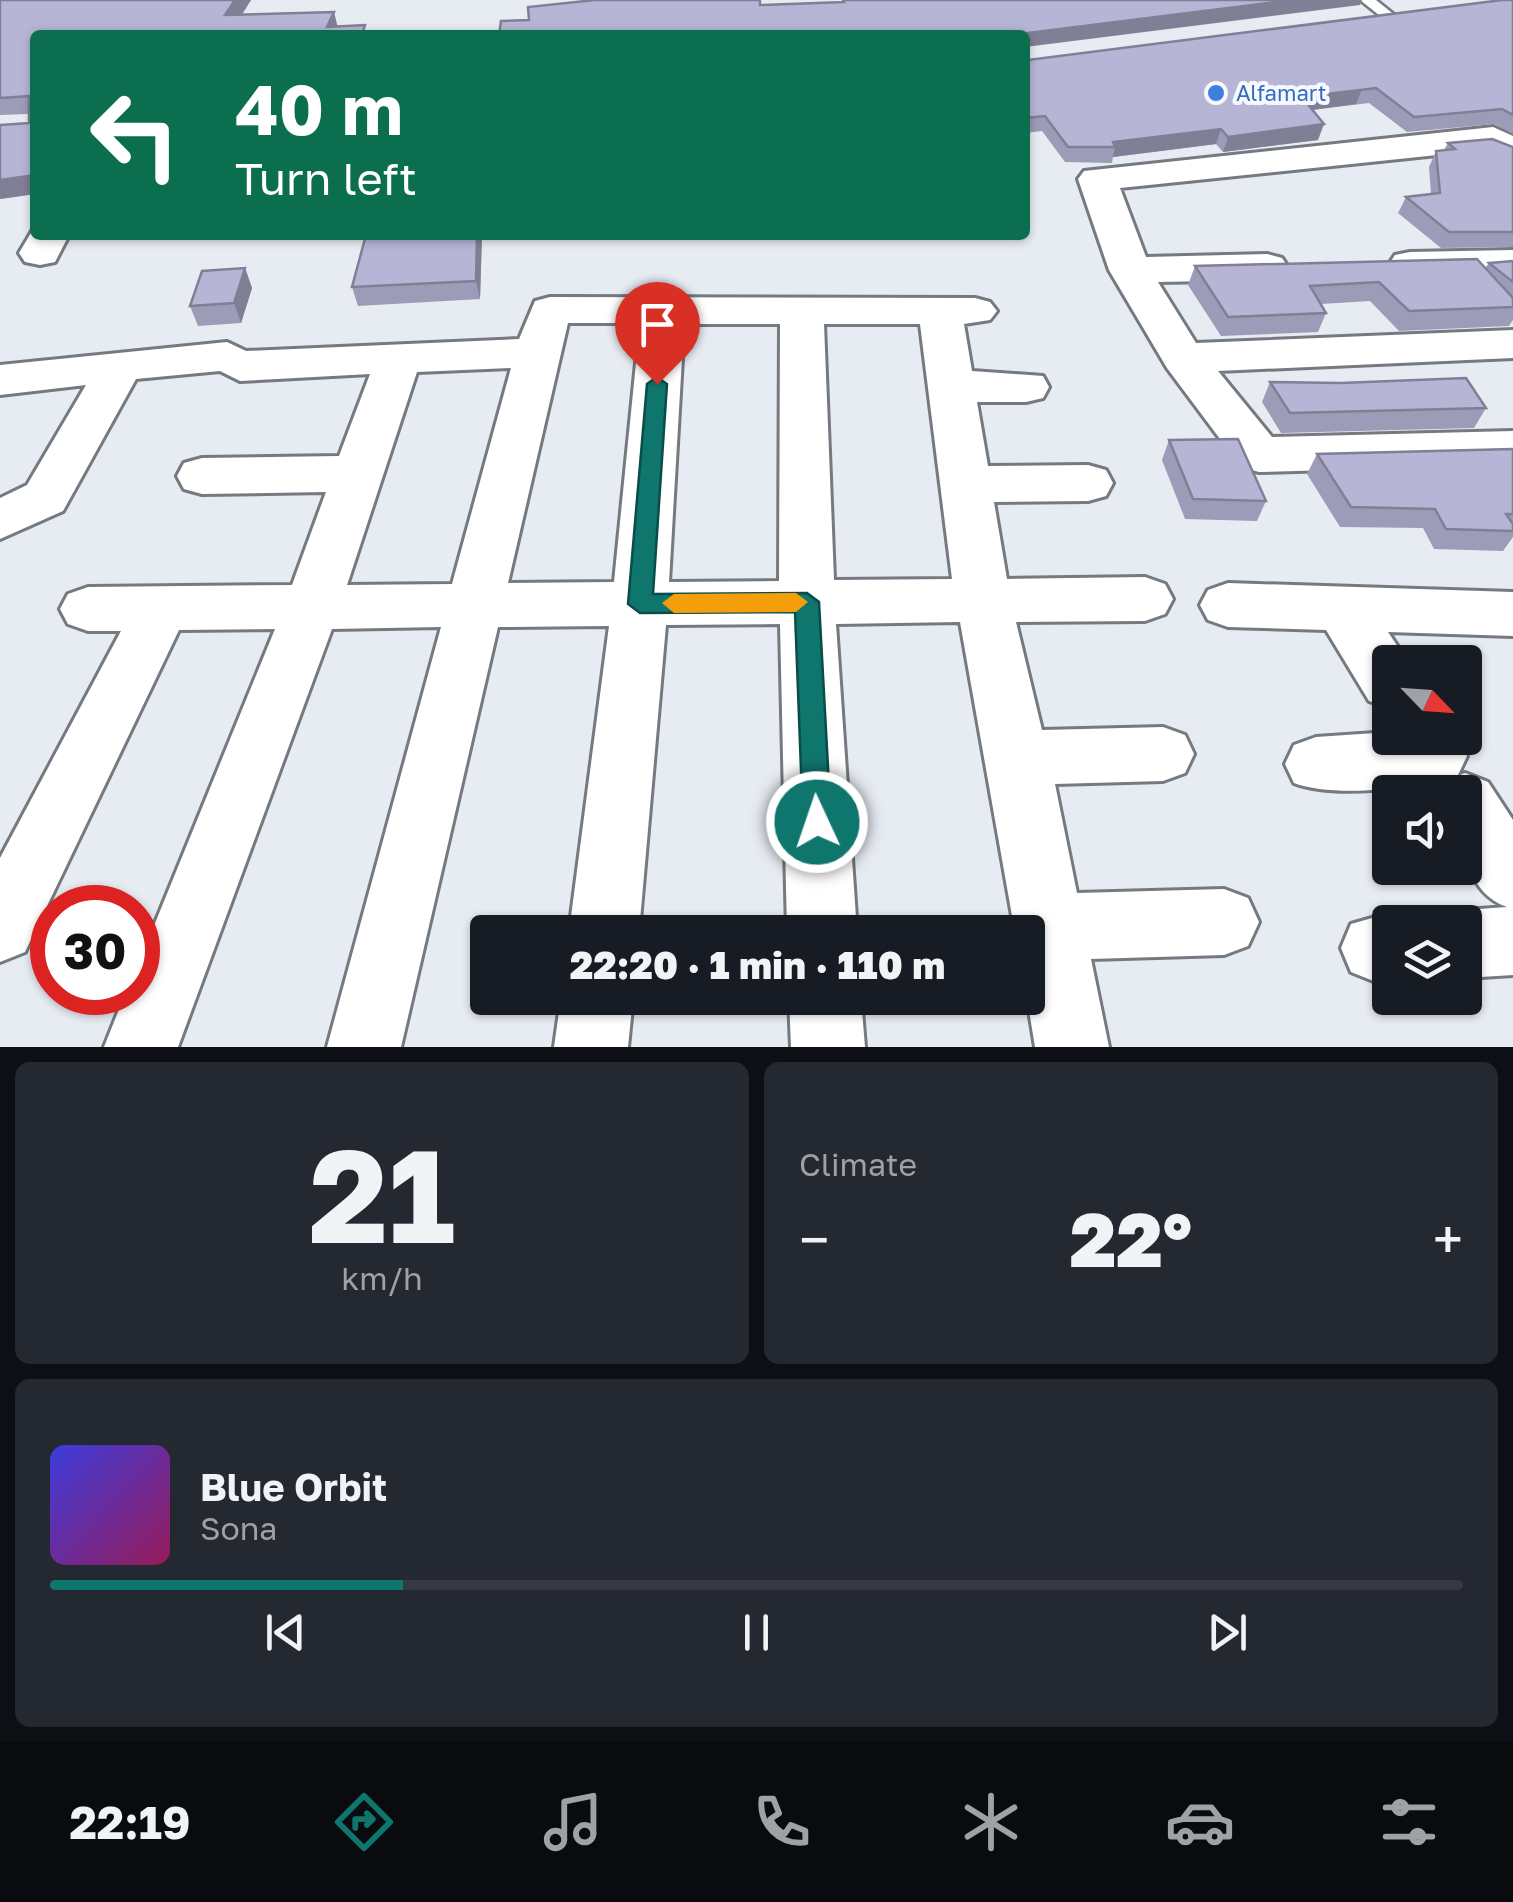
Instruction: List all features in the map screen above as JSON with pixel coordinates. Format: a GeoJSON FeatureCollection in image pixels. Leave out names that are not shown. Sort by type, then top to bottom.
{"type":"FeatureCollection","features":[{"type":"Feature","properties":{"kind":"street"},"geometry":{"type":"LineString","coordinates":[[1513,153],[1493,138],[1097,178],[1130,270],[1182,358],[1259,455],[1513,448]]}},
{"type":"Feature","properties":{"kind":"street"},"geometry":{"type":"LineString","coordinates":[[1379,265],[1513,262]]}},
{"type":"Feature","properties":{"kind":"street"},"geometry":{"type":"LineString","coordinates":[[1130,270],[1302,266]]}},
{"type":"Feature","properties":{"kind":"street"},"geometry":{"type":"LineString","coordinates":[[364,1047],[550,310],[959,311],[952,386],[983,600],[1018,758],[1072,1047]]}},
{"type":"Feature","properties":{"kind":"street"},"geometry":{"type":"LineString","coordinates":[[606,915],[640,604],[662,310]]}},
{"type":"Feature","properties":{"kind":"street"},"geometry":{"type":"LineString","coordinates":[[802,311],[807,602],[821,915]]}},
{"type":"Feature","properties":{"kind":"street"},"geometry":{"type":"LineString","coordinates":[[1182,358],[1513,344]]}},
{"type":"Feature","properties":{"kind":"street"},"geometry":{"type":"LineString","coordinates":[[0,380],[120,366],[398,360],[538,352]]}},
{"type":"Feature","properties":{"kind":"street"},"geometry":{"type":"LineString","coordinates":[[141,1047],[312,607],[398,360]]}},
{"type":"Feature","properties":{"kind":"street"},"geometry":{"type":"LineString","coordinates":[[0,520],[45,498],[120,366]]}},
{"type":"Feature","properties":{"kind":"street"},"geometry":{"type":"LineString","coordinates":[[952,386],[1026,387]]}},
{"type":"Feature","properties":{"kind":"street"},"geometry":{"type":"LineString","coordinates":[[202,476],[356,474]]}},
{"type":"Feature","properties":{"kind":"street"},"geometry":{"type":"LineString","coordinates":[[966,484],[1088,483]]}},
{"type":"Feature","properties":{"kind":"street"},"geometry":{"type":"LineString","coordinates":[[88,609],[1145,599]]}},
{"type":"Feature","properties":{"kind":"street"},"geometry":{"type":"LineString","coordinates":[[1228,605],[1513,614]]}},
{"type":"Feature","properties":{"kind":"street"},"geometry":{"type":"LineString","coordinates":[[0,928],[161,608]]}},
{"type":"Feature","properties":{"kind":"street"},"geometry":{"type":"LineString","coordinates":[[1342,608],[1372,656]]}},
{"type":"Feature","properties":{"kind":"street"},"geometry":{"type":"LineString","coordinates":[[1018,758],[1164,754]]}},
{"type":"Feature","properties":{"kind":"street"},"geometry":{"type":"LineString","coordinates":[[1316,764],[1446,772],[1513,878]]}},
{"type":"Feature","properties":{"kind":"street"},"geometry":{"type":"LineString","coordinates":[[1049,927],[1224,922]]}},
{"type":"Feature","properties":{"kind":"street"},"geometry":{"type":"LineString","coordinates":[[1482,943],[1513,942]]}},
{"type":"Feature","properties":{"kind":"street"},"geometry":{"type":"LineString","coordinates":[[591,1047],[595,1015]]}},
{"type":"Feature","properties":{"kind":"street"},"geometry":{"type":"LineString","coordinates":[[826,1015],[828,1047]]}},
{"type":"Feature","properties":{"kind":"lane"},"geometry":{"type":"LineString","coordinates":[[1368,0],[1388,16]]}},
{"type":"Feature","properties":{"kind":"building"},"geometry":{"type":"Polygon","coordinates":[[[0,0],[235,0],[225,15],[334,12],[327,27],[365,25],[364,30],[30,30],[30,176],[0,180],[0,125],[29,123],[29,96],[0,98],[0,0]]]}},
{"type":"Feature","properties":{"kind":"building"},"geometry":{"type":"Polygon","coordinates":[[[595,0],[760,0],[760,5],[843,0],[1293,0],[1030,33],[500,30],[501,21],[529,20],[528,7],[595,0]]]}},
{"type":"Feature","properties":{"kind":"building"},"geometry":{"type":"Polygon","coordinates":[[[1513,0],[1513,115],[1502,109],[1414,117],[1376,88],[1302,97],[1324,124],[1228,137],[1221,129],[1113,142],[1115,147],[1068,147],[1045,116],[1030,118],[1030,60],[1513,0]]]}},
{"type":"Feature","properties":{"kind":"building"},"geometry":{"type":"Polygon","coordinates":[[[1492,139],[1513,147],[1513,232],[1449,232],[1406,197],[1440,193],[1436,151],[1455,149],[1448,143],[1492,139]]]}},
{"type":"Feature","properties":{"kind":"building"},"geometry":{"type":"Polygon","coordinates":[[[365,240],[477,240],[476,281],[352,287],[365,240]]]}},
{"type":"Feature","properties":{"kind":"building"},"geometry":{"type":"Polygon","coordinates":[[[1477,259],[1513,298],[1513,307],[1409,311],[1379,282],[1310,286],[1326,313],[1228,317],[1195,266],[1477,259]]]}},
{"type":"Feature","properties":{"kind":"building"},"geometry":{"type":"Polygon","coordinates":[[[1513,261],[1513,282],[1489,263],[1513,261]]]}},
{"type":"Feature","properties":{"kind":"building"},"geometry":{"type":"Polygon","coordinates":[[[245,268],[234,303],[190,306],[202,271],[245,268]]]}},
{"type":"Feature","properties":{"kind":"building"},"geometry":{"type":"Polygon","coordinates":[[[1466,378],[1486,408],[1290,413],[1270,382],[1341,383],[1466,378]]]}},
{"type":"Feature","properties":{"kind":"building"},"geometry":{"type":"Polygon","coordinates":[[[1238,439],[1266,501],[1193,499],[1169,440],[1238,439]]]}},
{"type":"Feature","properties":{"kind":"building"},"geometry":{"type":"Polygon","coordinates":[[[1513,449],[1513,514],[1506,514],[1513,531],[1446,529],[1435,509],[1351,507],[1317,454],[1513,449]]]}},
{"type":"Feature","properties":{"kind":"slow traffic"},"geometry":{"type":"LineString","coordinates":[[674,603],[796,602]]}},
{"type":"Feature","properties":{"kind":"place","name":"Alfamart"},"geometry":{"type":"Point","coordinates":[1216,93]}},
{"type":"Feature","properties":{"kind":"route"},"geometry":{"type":"LineString","coordinates":[[657,384],[640,604],[807,602],[817,822]]}}]}
